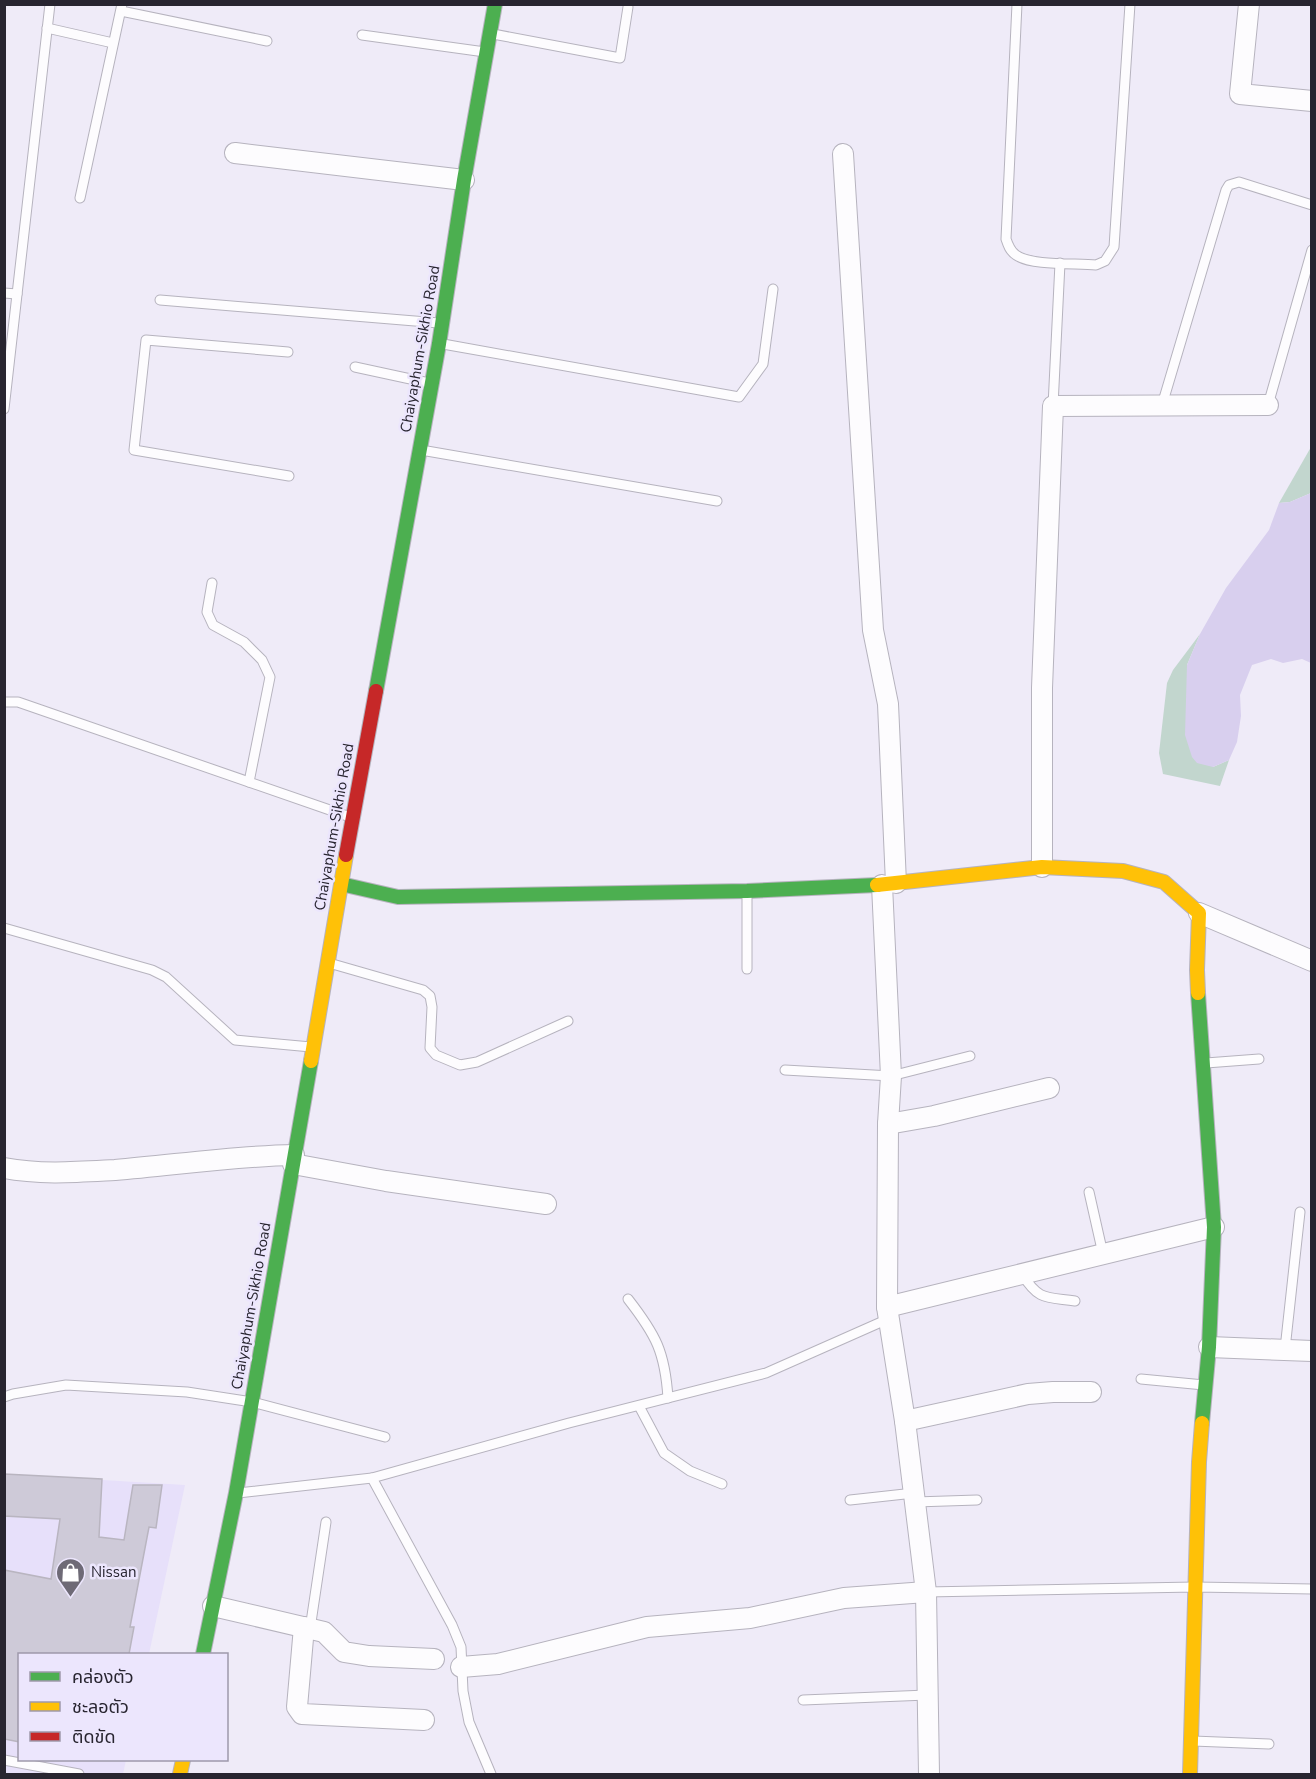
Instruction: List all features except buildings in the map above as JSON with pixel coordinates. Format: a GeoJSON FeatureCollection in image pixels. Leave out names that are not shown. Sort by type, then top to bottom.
{"type":"FeatureCollection","features":[{"type":"Feature","properties":{"kind":"street","name":"Chaiyaphum-Sikhio Road"},"geometry":{"type":"LineString","coordinates":[[203,1653],[236,1493],[352,818],[439,344],[464,180],[495,4]]}},
{"type":"Feature","properties":{"kind":"street"},"geometry":{"type":"LineString","coordinates":[[1249,4],[1240,94],[1311,101]]}},
{"type":"Feature","properties":{"kind":"street"},"geometry":{"type":"LineString","coordinates":[[235,153],[464,180]]}},
{"type":"Feature","properties":{"kind":"street"},"geometry":{"type":"LineString","coordinates":[[843,154],[873,630],[888,704],[891,1076],[888,1124],[888,1313],[905,1421],[926,1592],[929,1774]]}},
{"type":"Feature","properties":{"kind":"street"},"geometry":{"type":"LineString","coordinates":[[1042,867],[1042,688],[1053,406],[1268,405]]}},
{"type":"Feature","properties":{"kind":"street"},"geometry":{"type":"LineString","coordinates":[[341,884],[398,897],[747,891],[889,884],[1042,867],[1123,872],[1164,882],[1199,912],[1306,954]]}},
{"type":"Feature","properties":{"kind":"street"},"geometry":{"type":"LineString","coordinates":[[1190,1774],[1199,1462],[1209,1347],[1214,1227],[1197,970],[1199,912]]}},
{"type":"Feature","properties":{"kind":"street"},"geometry":{"type":"LineString","coordinates":[[888,1124],[934,1116],[1049,1088]]}},
{"type":"Feature","properties":{"kind":"street"},"geometry":{"type":"LineString","coordinates":[[4,1168],[23,1172],[76,1173],[248,1155],[293,1159],[386,1181],[546,1204]]}},
{"type":"Feature","properties":{"kind":"street"},"geometry":{"type":"LineString","coordinates":[[888,1313],[1022,1274],[1214,1227]]}},
{"type":"Feature","properties":{"kind":"street"},"geometry":{"type":"LineString","coordinates":[[1209,1347],[1285,1348],[1311,1351]]}},
{"type":"Feature","properties":{"kind":"street"},"geometry":{"type":"LineString","coordinates":[[905,1421],[1028,1394],[1091,1392]]}},
{"type":"Feature","properties":{"kind":"street"},"geometry":{"type":"LineString","coordinates":[[461,1667],[498,1664],[647,1627],[750,1618],[844,1598],[926,1592]]}},
{"type":"Feature","properties":{"kind":"street"},"geometry":{"type":"LineString","coordinates":[[213,1606],[324,1632],[344,1652],[369,1656],[434,1659]]}},
{"type":"Feature","properties":{"kind":"street"},"geometry":{"type":"LineString","coordinates":[[307,1628],[297,1707],[302,1714],[424,1720]]}},
{"type":"Feature","properties":{"kind":"lane"},"geometry":{"type":"LineString","coordinates":[[4,409],[50,4]]}},
{"type":"Feature","properties":{"kind":"lane"},"geometry":{"type":"LineString","coordinates":[[1017,4],[1006,239],[1011,251],[1018,257],[1030,261],[1096,265],[1104,261],[1114,248],[1130,4]]}},
{"type":"Feature","properties":{"kind":"lane"},"geometry":{"type":"LineString","coordinates":[[490,34],[620,58],[628,7]]}},
{"type":"Feature","properties":{"kind":"lane"},"geometry":{"type":"LineString","coordinates":[[80,198],[121,8],[267,41]]}},
{"type":"Feature","properties":{"kind":"lane"},"geometry":{"type":"LineString","coordinates":[[47,28],[114,43]]}},
{"type":"Feature","properties":{"kind":"lane"},"geometry":{"type":"LineString","coordinates":[[363,35],[488,53]]}},
{"type":"Feature","properties":{"kind":"lane"},"geometry":{"type":"LineString","coordinates":[[1162,405],[1230,184],[1239,182],[1311,205]]}},
{"type":"Feature","properties":{"kind":"lane"},"geometry":{"type":"LineString","coordinates":[[1268,405],[1311,250]]}},
{"type":"Feature","properties":{"kind":"lane"},"geometry":{"type":"LineString","coordinates":[[1053,406],[1060,262]]}},
{"type":"Feature","properties":{"kind":"lane"},"geometry":{"type":"LineString","coordinates":[[439,344],[739,397],[763,364],[773,289]]}},
{"type":"Feature","properties":{"kind":"lane"},"geometry":{"type":"LineString","coordinates":[[4,293],[17,294]]}},
{"type":"Feature","properties":{"kind":"lane"},"geometry":{"type":"LineString","coordinates":[[160,300],[442,323]]}},
{"type":"Feature","properties":{"kind":"lane"},"geometry":{"type":"LineString","coordinates":[[288,352],[146,340],[134,450],[289,476]]}},
{"type":"Feature","properties":{"kind":"lane"},"geometry":{"type":"LineString","coordinates":[[355,367],[431,384]]}},
{"type":"Feature","properties":{"kind":"lane"},"geometry":{"type":"LineString","coordinates":[[419,450],[717,501]]}},
{"type":"Feature","properties":{"kind":"lane"},"geometry":{"type":"LineString","coordinates":[[212,583],[207,612],[213,625],[244,642],[262,660],[270,677],[249,782]]}},
{"type":"Feature","properties":{"kind":"lane"},"geometry":{"type":"LineString","coordinates":[[4,702],[18,702],[352,818]]}},
{"type":"Feature","properties":{"kind":"lane"},"geometry":{"type":"LineString","coordinates":[[747,891],[747,969]]}},
{"type":"Feature","properties":{"kind":"lane"},"geometry":{"type":"LineString","coordinates":[[4,928],[166,976],[235,1040],[313,1047]]}},
{"type":"Feature","properties":{"kind":"lane"},"geometry":{"type":"LineString","coordinates":[[327,962],[423,990],[430,996],[432,1007],[430,1048],[436,1055],[460,1065],[477,1062],[568,1021]]}},
{"type":"Feature","properties":{"kind":"lane"},"geometry":{"type":"LineString","coordinates":[[785,1070],[891,1076],[970,1056]]}},
{"type":"Feature","properties":{"kind":"lane"},"geometry":{"type":"LineString","coordinates":[[1203,1063],[1258,1059]]}},
{"type":"Feature","properties":{"kind":"lane"},"geometry":{"type":"LineString","coordinates":[[1089,1192],[1103,1254]]}},
{"type":"Feature","properties":{"kind":"lane"},"geometry":{"type":"LineString","coordinates":[[1285,1348],[1300,1212]]}},
{"type":"Feature","properties":{"kind":"lane"},"geometry":{"type":"LineString","coordinates":[[1022,1274],[1031,1288],[1042,1297],[1075,1301]]}},
{"type":"Feature","properties":{"kind":"lane"},"geometry":{"type":"LineString","coordinates":[[628,1299],[645,1320],[660,1346],[667,1376],[668,1398]]}},
{"type":"Feature","properties":{"kind":"lane"},"geometry":{"type":"LineString","coordinates":[[236,1493],[372,1478],[766,1373],[888,1313]]}},
{"type":"Feature","properties":{"kind":"lane"},"geometry":{"type":"LineString","coordinates":[[1141,1378],[1206,1386]]}},
{"type":"Feature","properties":{"kind":"lane"},"geometry":{"type":"LineString","coordinates":[[4,1397],[66,1386],[187,1392],[252,1402],[386,1437]]}},
{"type":"Feature","properties":{"kind":"lane"},"geometry":{"type":"LineString","coordinates":[[639,1406],[664,1453],[690,1471],[722,1484]]}},
{"type":"Feature","properties":{"kind":"lane"},"geometry":{"type":"LineString","coordinates":[[372,1478],[452,1625],[461,1647],[461,1667],[469,1722],[491,1774]]}},
{"type":"Feature","properties":{"kind":"lane"},"geometry":{"type":"LineString","coordinates":[[850,1500],[914,1498],[977,1500]]}},
{"type":"Feature","properties":{"kind":"lane"},"geometry":{"type":"LineString","coordinates":[[307,1628],[326,1522]]}},
{"type":"Feature","properties":{"kind":"lane"},"geometry":{"type":"LineString","coordinates":[[926,1592],[1195,1587],[1311,1589]]}},
{"type":"Feature","properties":{"kind":"lane"},"geometry":{"type":"LineString","coordinates":[[803,1700],[927,1695]]}},
{"type":"Feature","properties":{"kind":"lane"},"geometry":{"type":"LineString","coordinates":[[1191,1741],[1269,1744]]}},
{"type":"Feature","properties":{"kind":"lane"},"geometry":{"type":"LineString","coordinates":[[4,1760],[79,1774]]}},
{"type":"Feature","properties":{"kind":"shaded area"},"geometry":{"type":"Polygon","coordinates":[[[1311,493],[1311,663],[1302,659],[1283,663],[1271,659],[1252,665],[1240,695],[1241,716],[1237,742],[1229,760],[1213,767],[1197,763],[1192,757],[1185,735],[1187,665],[1200,634],[1226,588],[1269,530],[1279,503],[1290,502],[1311,493]]]}},
{"type":"Feature","properties":{"kind":"shaded area"},"geometry":{"type":"Polygon","coordinates":[[[4,1474],[185,1485],[149,1653],[18,1653],[18,1761],[126,1761],[123,1774],[5,1774],[4,1474]]]}},
{"type":"Feature","properties":{"kind":"green space"},"geometry":{"type":"Polygon","coordinates":[[[1311,447],[1311,493],[1290,502],[1279,503],[1311,447]]]}},
{"type":"Feature","properties":{"kind":"green space"},"geometry":{"type":"Polygon","coordinates":[[[1200,634],[1187,665],[1213,767],[1229,760],[1220,786],[1163,774],[1159,753],[1167,683],[1173,670],[1200,634]]]}},
{"type":"Feature","properties":{"kind":"traffic: fast"},"geometry":{"type":"LineString","coordinates":[[376,691],[439,344],[464,180],[495,4]]}},
{"type":"Feature","properties":{"kind":"traffic: fast"},"geometry":{"type":"LineString","coordinates":[[341,884],[398,897],[747,891],[877,885]]}},
{"type":"Feature","properties":{"kind":"traffic: fast"},"geometry":{"type":"LineString","coordinates":[[1198,993],[1214,1227],[1209,1347],[1202,1423]]}},
{"type":"Feature","properties":{"kind":"traffic: fast"},"geometry":{"type":"LineString","coordinates":[[203,1653],[236,1493],[311,1061]]}},
{"type":"Feature","properties":{"kind":"traffic: slow"},"geometry":{"type":"LineString","coordinates":[[311,1061],[346,855]]}},
{"type":"Feature","properties":{"kind":"traffic: slow"},"geometry":{"type":"LineString","coordinates":[[877,885],[1042,867],[1123,871],[1164,882],[1199,913],[1198,993]]}},
{"type":"Feature","properties":{"kind":"traffic: slow"},"geometry":{"type":"LineString","coordinates":[[1190,1774],[1202,1423]]}},
{"type":"Feature","properties":{"kind":"traffic: slow"},"geometry":{"type":"LineString","coordinates":[[180,1774],[183,1761]]}},
{"type":"Feature","properties":{"kind":"traffic: jam"},"geometry":{"type":"LineString","coordinates":[[346,855],[376,691]]}},
{"type":"Feature","properties":{"kind":"place","name":"Nissan"},"geometry":{"type":"Point","coordinates":[70,1598]}}]}
